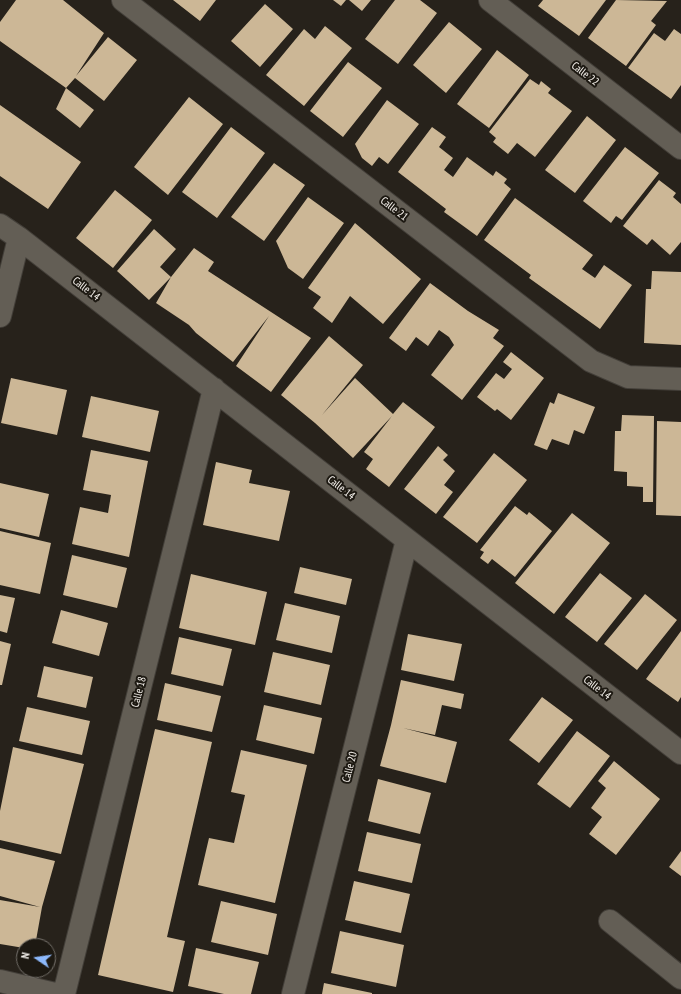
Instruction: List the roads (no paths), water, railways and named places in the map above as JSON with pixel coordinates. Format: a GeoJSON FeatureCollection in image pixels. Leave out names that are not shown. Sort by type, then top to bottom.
{"type":"FeatureCollection","features":[{"type":"Feature","properties":{"kind":"street","name":"Calle 21"},"geometry":{"type":"LineString","coordinates":[[124,0],[591,361],[628,377],[681,379]]}},
{"type":"Feature","properties":{"kind":"street","name":"Calle 22"},"geometry":{"type":"LineString","coordinates":[[490,0],[681,148]]}},
{"type":"Feature","properties":{"kind":"street","name":"Calle 14"},"geometry":{"type":"LineString","coordinates":[[0,225],[19,238],[681,753]]}},
{"type":"Feature","properties":{"kind":"street"},"geometry":{"type":"LineString","coordinates":[[0,316],[19,238]]}},
{"type":"Feature","properties":{"kind":"street","name":"Calle 18"},"geometry":{"type":"LineString","coordinates":[[64,994],[214,390]]}},
{"type":"Feature","properties":{"kind":"street","name":"Calle 20"},"geometry":{"type":"LineString","coordinates":[[293,994],[408,540]]}},
{"type":"Feature","properties":{"kind":"street"},"geometry":{"type":"LineString","coordinates":[[610,921],[681,978]]}},
{"type":"Feature","properties":{"kind":"street"},"geometry":{"type":"LineString","coordinates":[[0,981],[54,994]]}}]}
